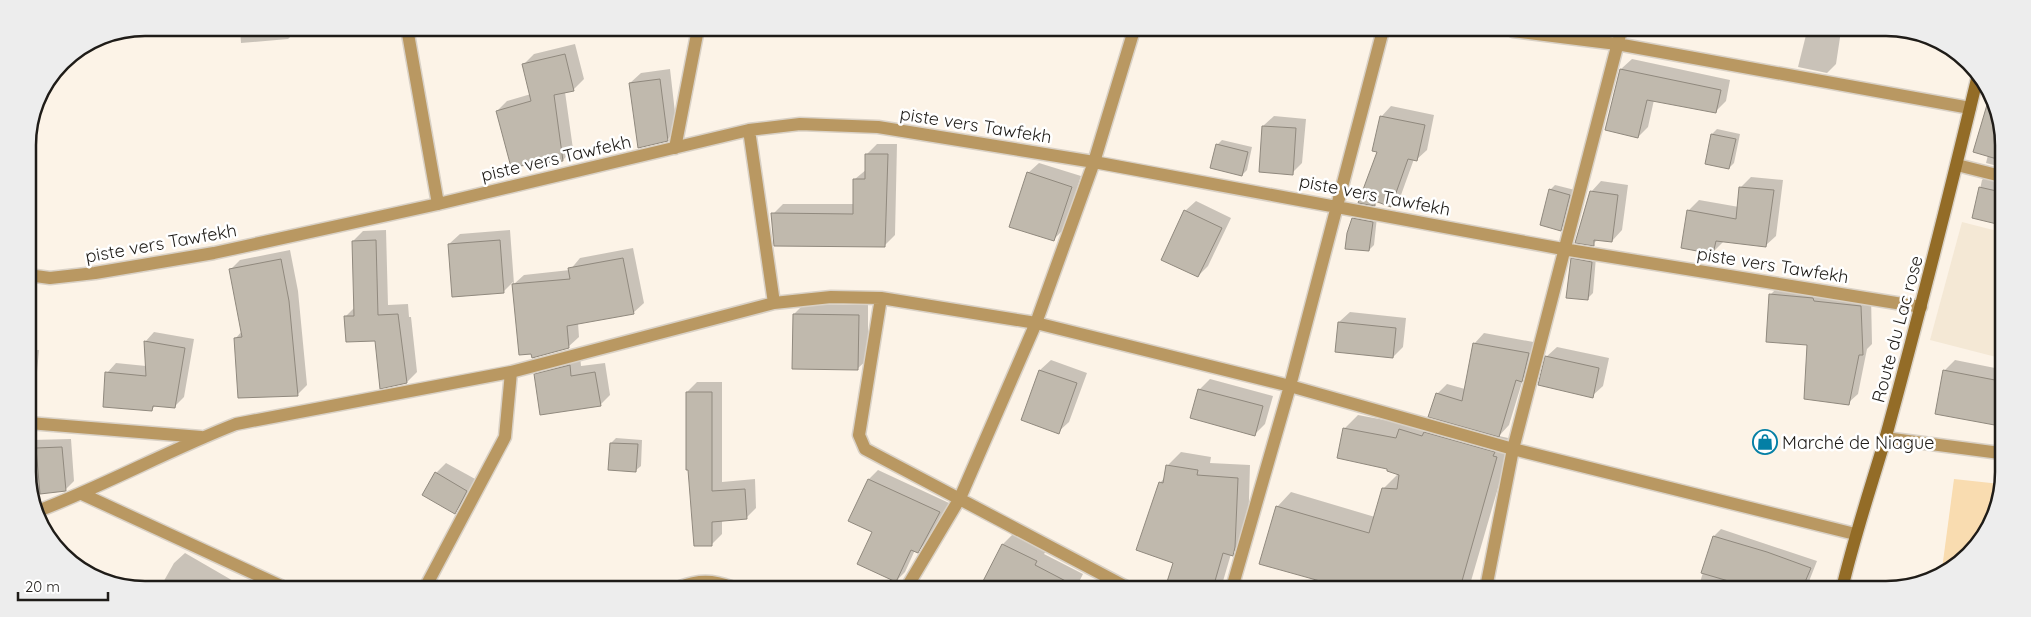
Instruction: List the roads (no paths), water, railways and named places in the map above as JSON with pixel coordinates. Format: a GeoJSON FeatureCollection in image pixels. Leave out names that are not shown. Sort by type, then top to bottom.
{"type":"FeatureCollection","features":[{"type":"Feature","properties":{"kind":"main road","name":"Route du Lac rose"},"geometry":{"type":"LineString","coordinates":[[1844,581],[1855,534],[1885,438],[1921,307],[1976,85]]}},
{"type":"Feature","properties":{"kind":"street"},"geometry":{"type":"LineString","coordinates":[[409,36],[438,204]]}},
{"type":"Feature","properties":{"kind":"street"},"geometry":{"type":"LineString","coordinates":[[675,148],[697,36]]}},
{"type":"Feature","properties":{"kind":"street"},"geometry":{"type":"LineString","coordinates":[[911,581],[960,498],[1036,323],[1094,162],[1132,36]]}},
{"type":"Feature","properties":{"kind":"street"},"geometry":{"type":"LineString","coordinates":[[1234,581],[1290,386],[1380,36]]}},
{"type":"Feature","properties":{"kind":"street"},"geometry":{"type":"LineString","coordinates":[[1558,36],[1617,44],[1970,108]]}},
{"type":"Feature","properties":{"kind":"street"},"geometry":{"type":"LineString","coordinates":[[1487,581],[1513,449],[1563,249],[1619,36]]}},
{"type":"Feature","properties":{"kind":"street","name":"piste vers Tawfekh"},"geometry":{"type":"LineString","coordinates":[[36,277],[50,278],[95,274],[214,253],[438,204],[748,130],[800,124],[878,127],[1094,162],[1563,249],[1921,307]]}},
{"type":"Feature","properties":{"kind":"street"},"geometry":{"type":"LineString","coordinates":[[748,130],[774,303]]}},
{"type":"Feature","properties":{"kind":"street"},"geometry":{"type":"LineString","coordinates":[[1956,165],[1995,175]]}},
{"type":"Feature","properties":{"kind":"street"},"geometry":{"type":"LineString","coordinates":[[43,509],[82,494],[201,437],[236,424],[511,372],[774,303],[831,297],[881,298],[1036,323],[1290,386],[1513,449],[1855,534]]}},
{"type":"Feature","properties":{"kind":"street"},"geometry":{"type":"LineString","coordinates":[[881,298],[859,435],[860,442],[865,449],[1115,581]]}},
{"type":"Feature","properties":{"kind":"street"},"geometry":{"type":"LineString","coordinates":[[429,581],[506,437],[511,372]]}},
{"type":"Feature","properties":{"kind":"street"},"geometry":{"type":"LineString","coordinates":[[36,424],[201,437]]}},
{"type":"Feature","properties":{"kind":"street"},"geometry":{"type":"LineString","coordinates":[[1885,438],[1995,452]]}},
{"type":"Feature","properties":{"kind":"street"},"geometry":{"type":"LineString","coordinates":[[82,494],[270,581]]}},
{"type":"Feature","properties":{"kind":"place","name":"Marché de Niague"},"geometry":{"type":"Point","coordinates":[1765,442]}}]}
